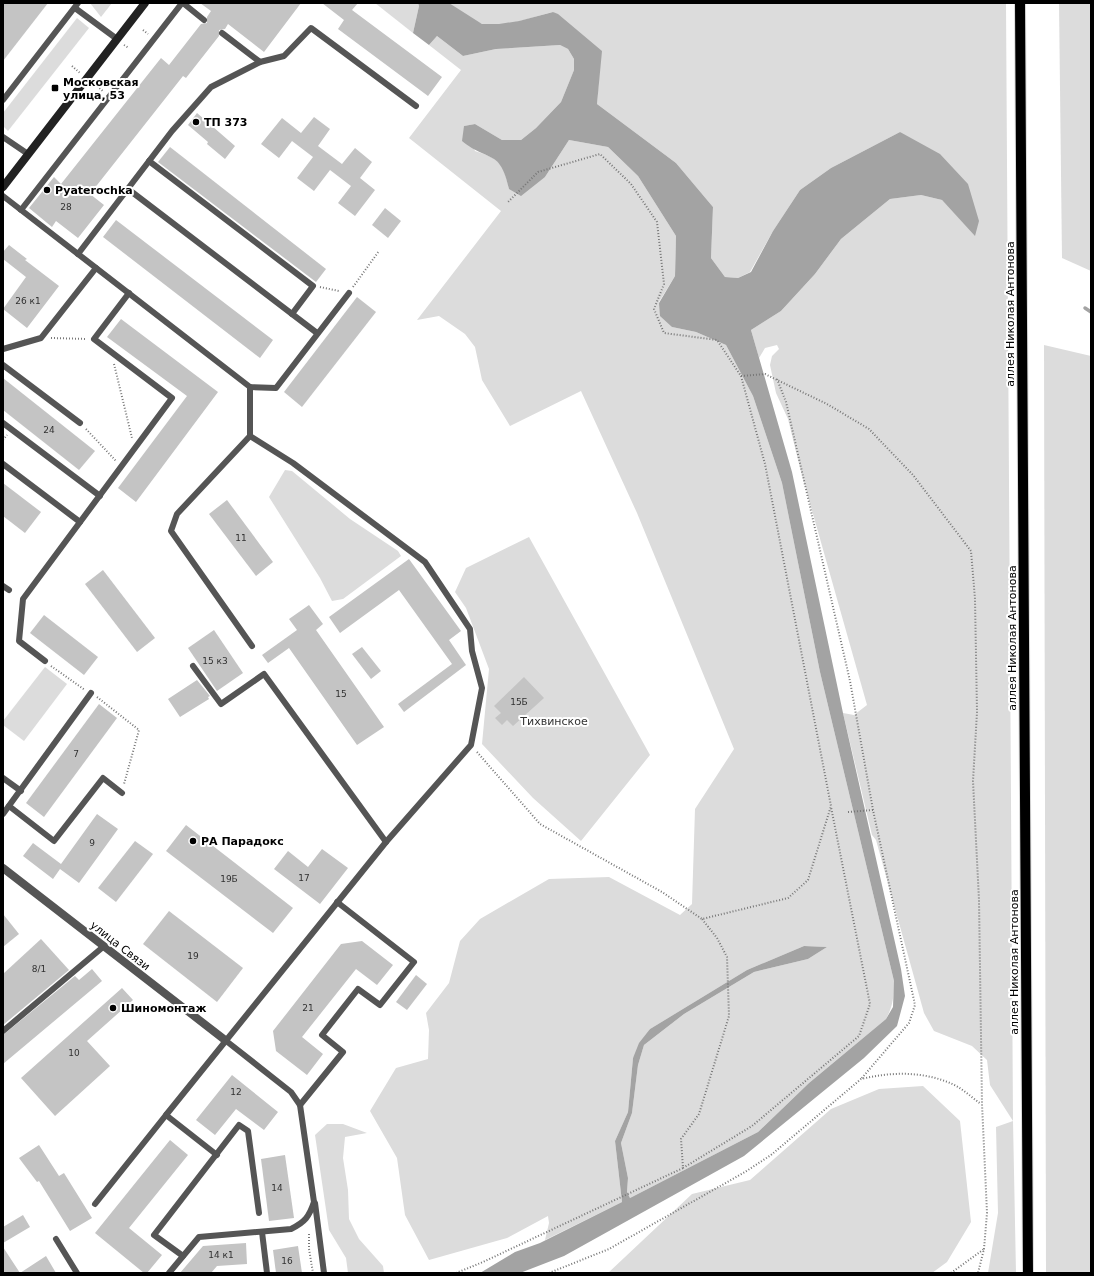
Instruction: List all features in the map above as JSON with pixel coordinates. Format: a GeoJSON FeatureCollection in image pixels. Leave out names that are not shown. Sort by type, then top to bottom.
{"type":"FeatureCollection","features":[{"type":"Feature","properties":{"kind":"main road"},"geometry":{"type":"LineString","coordinates":[[3,187],[145,3]]}},
{"type":"Feature","properties":{"kind":"main road","name":"аллея Николая Антонова"},"geometry":{"type":"LineString","coordinates":[[1020,3],[1028,1273]]}},
{"type":"Feature","properties":{"kind":"street","name":"улица Связи"},"geometry":{"type":"LineString","coordinates":[[3,868],[103,947],[225,1040]]}},
{"type":"Feature","properties":{"kind":"lane"},"geometry":{"type":"LineString","coordinates":[[21,210],[183,3],[204,20]]}},
{"type":"Feature","properties":{"kind":"lane"},"geometry":{"type":"LineString","coordinates":[[3,100],[76,5],[117,39]]}},
{"type":"Feature","properties":{"kind":"lane"},"geometry":{"type":"LineString","coordinates":[[78,254],[172,131],[210,87],[260,62],[284,56],[311,28],[416,106]]}},
{"type":"Feature","properties":{"kind":"lane"},"geometry":{"type":"LineString","coordinates":[[222,33],[260,62]]}},
{"type":"Feature","properties":{"kind":"lane"},"geometry":{"type":"LineString","coordinates":[[3,137],[28,154]]}},
{"type":"Feature","properties":{"kind":"lane"},"geometry":{"type":"LineString","coordinates":[[149,161],[313,286],[292,314]]}},
{"type":"Feature","properties":{"kind":"lane"},"geometry":{"type":"LineString","coordinates":[[128,189],[318,333]]}},
{"type":"Feature","properties":{"kind":"lane"},"geometry":{"type":"LineString","coordinates":[[3,196],[250,387],[276,388],[349,293]]}},
{"type":"Feature","properties":{"kind":"lane"},"geometry":{"type":"LineString","coordinates":[[3,349],[41,338],[96,268]]}},
{"type":"Feature","properties":{"kind":"lane"},"geometry":{"type":"LineString","coordinates":[[45,661],[19,641],[20,598],[100,496],[172,398],[94,339],[129,293]]}},
{"type":"Feature","properties":{"kind":"lane"},"geometry":{"type":"LineString","coordinates":[[3,365],[80,423]]}},
{"type":"Feature","properties":{"kind":"lane"},"geometry":{"type":"LineString","coordinates":[[250,387],[250,436],[177,514],[171,531],[252,646]]}},
{"type":"Feature","properties":{"kind":"lane"},"geometry":{"type":"LineString","coordinates":[[3,423],[100,496]]}},
{"type":"Feature","properties":{"kind":"lane"},"geometry":{"type":"LineString","coordinates":[[95,1204],[225,1040],[386,842],[471,745],[482,688],[472,651],[470,629],[425,562],[292,463],[250,436]]}},
{"type":"Feature","properties":{"kind":"lane"},"geometry":{"type":"LineString","coordinates":[[3,464],[80,522]]}},
{"type":"Feature","properties":{"kind":"lane"},"geometry":{"type":"LineString","coordinates":[[3,586],[9,590]]}},
{"type":"Feature","properties":{"kind":"lane"},"geometry":{"type":"LineString","coordinates":[[193,666],[221,704],[264,674],[386,842]]}},
{"type":"Feature","properties":{"kind":"lane"},"geometry":{"type":"LineString","coordinates":[[3,814],[92,694]]}},
{"type":"Feature","properties":{"kind":"lane"},"geometry":{"type":"LineString","coordinates":[[3,778],[20,792]]}},
{"type":"Feature","properties":{"kind":"lane"},"geometry":{"type":"LineString","coordinates":[[9,806],[54,841],[103,778],[122,793]]}},
{"type":"Feature","properties":{"kind":"lane"},"geometry":{"type":"LineString","coordinates":[[300,1105],[343,1052],[322,1035],[358,989],[380,1005],[414,962],[337,902]]}},
{"type":"Feature","properties":{"kind":"lane"},"geometry":{"type":"LineString","coordinates":[[3,1031],[103,947]]}},
{"type":"Feature","properties":{"kind":"lane"},"geometry":{"type":"LineString","coordinates":[[225,1040],[291,1092],[300,1105],[324,1273]]}},
{"type":"Feature","properties":{"kind":"lane"},"geometry":{"type":"LineString","coordinates":[[166,1115],[217,1155]]}},
{"type":"Feature","properties":{"kind":"lane"},"geometry":{"type":"LineString","coordinates":[[183,1256],[154,1235],[239,1125],[248,1131],[259,1213]]}},
{"type":"Feature","properties":{"kind":"lane"},"geometry":{"type":"LineString","coordinates":[[169,1273],[199,1237],[290,1230],[301,1224],[310,1215],[314,1202]]}},
{"type":"Feature","properties":{"kind":"lane"},"geometry":{"type":"LineString","coordinates":[[262,1232],[267,1273]]}},
{"type":"Feature","properties":{"kind":"lane"},"geometry":{"type":"LineString","coordinates":[[56,1239],[77,1273]]}},
{"type":"Feature","properties":{"kind":"path"},"geometry":{"type":"LineString","coordinates":[[456,1273],[483,1262],[683,1168],[752,1126],[859,1036],[870,1004],[765,464],[741,376],[717,340],[664,333],[654,309],[664,284],[657,222],[631,184],[600,154],[538,172],[508,202]]}},
{"type":"Feature","properties":{"kind":"path"},"geometry":{"type":"LineString","coordinates":[[313,286],[349,293],[379,251]]}},
{"type":"Feature","properties":{"kind":"path"},"geometry":{"type":"LineString","coordinates":[[41,338],[94,339]]}},
{"type":"Feature","properties":{"kind":"path"},"geometry":{"type":"LineString","coordinates":[[111,352],[134,448]]}},
{"type":"Feature","properties":{"kind":"path"},"geometry":{"type":"LineString","coordinates":[[741,376],[765,374],[827,404],[869,429],[913,475],[971,551],[975,599],[977,712],[973,781],[979,900],[982,1104],[987,1213],[984,1249],[978,1273]]}},
{"type":"Feature","properties":{"kind":"path"},"geometry":{"type":"LineString","coordinates":[[548,1273],[609,1248],[745,1172],[771,1155],[861,1079],[909,1023],[915,1006],[873,810],[850,681],[786,402],[777,379]]}},
{"type":"Feature","properties":{"kind":"path"},"geometry":{"type":"LineString","coordinates":[[80,423],[122,466]]}},
{"type":"Feature","properties":{"kind":"path"},"geometry":{"type":"LineString","coordinates":[[45,661],[92,694],[139,730],[122,793]]}},
{"type":"Feature","properties":{"kind":"path"},"geometry":{"type":"LineString","coordinates":[[471,745],[540,824],[662,892],[702,919],[717,938],[727,957],[729,1016],[699,1114],[681,1139],[683,1168]]}},
{"type":"Feature","properties":{"kind":"path"},"geometry":{"type":"LineString","coordinates":[[702,919],[788,898],[808,880],[831,806]]}},
{"type":"Feature","properties":{"kind":"path"},"geometry":{"type":"LineString","coordinates":[[848,812],[873,810]]}},
{"type":"Feature","properties":{"kind":"path"},"geometry":{"type":"LineString","coordinates":[[861,1079],[877,1075],[920,1074],[951,1083],[982,1104]]}},
{"type":"Feature","properties":{"kind":"path"},"geometry":{"type":"LineString","coordinates":[[310,1215],[309,1249],[313,1273]]}},
{"type":"Feature","properties":{"kind":"path"},"geometry":{"type":"LineString","coordinates":[[951,1273],[984,1249]]}},
{"type":"Feature","properties":{"kind":"green space"},"geometry":{"type":"Polygon","coordinates":[[[90,3],[112,3],[101,17],[90,3]]]}},
{"type":"Feature","properties":{"kind":"green space"},"geometry":{"type":"Polygon","coordinates":[[[375,3],[418,3],[419,6],[413,33],[375,3]]]}},
{"type":"Feature","properties":{"kind":"green space"},"geometry":{"type":"Polygon","coordinates":[[[449,3],[1006,3],[1013,1121],[990,1085],[987,1060],[972,1046],[934,1031],[924,1013],[876,840],[872,835],[843,713],[854,715],[867,705],[800,468],[788,419],[776,393],[770,365],[772,356],[779,349],[777,345],[765,348],[759,358],[751,330],[781,311],[815,274],[841,239],[890,199],[921,195],[942,200],[975,235],[900,132],[831,168],[800,190],[773,231],[750,272],[738,278],[725,277],[711,258],[713,207],[676,163],[597,104],[601,51],[553,12],[500,25],[491,25],[475,21],[449,3]]]}},
{"type":"Feature","properties":{"kind":"green space"},"geometry":{"type":"Polygon","coordinates":[[[1059,3],[1091,3],[1091,271],[1062,258],[1059,3]]]}},
{"type":"Feature","properties":{"kind":"green space"},"geometry":{"type":"Polygon","coordinates":[[[77,18],[89,28],[8,131],[3,126],[3,113],[77,18]]]}},
{"type":"Feature","properties":{"kind":"green space"},"geometry":{"type":"Polygon","coordinates":[[[437,36],[463,56],[496,49],[560,45],[568,49],[574,59],[574,70],[561,102],[536,128],[521,140],[502,140],[475,124],[464,126],[475,151],[495,159],[499,163],[505,173],[509,189],[545,177],[569,140],[608,147],[638,176],[676,236],[675,276],[659,302],[672,327],[696,332],[726,345],[753,396],[782,483],[820,672],[894,981],[894,991],[893,1001],[886,1019],[809,1083],[758,1132],[630,1198],[627,1192],[628,1178],[621,1143],[632,1113],[638,1065],[644,1045],[684,1014],[754,972],[808,959],[827,947],[804,946],[747,970],[650,1029],[633,1058],[628,1112],[615,1141],[622,1202],[545,1240],[549,1223],[548,1216],[507,1238],[429,1260],[405,1215],[397,1158],[370,1111],[396,1068],[428,1059],[429,1030],[426,1013],[449,983],[460,941],[480,919],[549,879],[609,877],[680,915],[692,904],[695,809],[734,749],[637,513],[581,391],[510,426],[482,380],[475,347],[465,334],[439,316],[417,320],[501,211],[409,138],[461,70],[429,45],[437,36]]]}},
{"type":"Feature","properties":{"kind":"green space"},"geometry":{"type":"Polygon","coordinates":[[[1044,345],[1091,356],[1091,1273],[1046,1273],[1044,345]]]}},
{"type":"Feature","properties":{"kind":"green space"},"geometry":{"type":"Polygon","coordinates":[[[285,470],[292,471],[350,519],[398,551],[401,556],[343,599],[332,601],[320,578],[269,497],[285,470]]]}},
{"type":"Feature","properties":{"kind":"green space","name":"Тихвинское"},"geometry":{"type":"Polygon","coordinates":[[[529,537],[650,755],[581,841],[533,798],[482,744],[489,669],[466,608],[455,592],[466,568],[529,537]]]}},
{"type":"Feature","properties":{"kind":"green space"},"geometry":{"type":"Polygon","coordinates":[[[45,667],[67,684],[24,741],[3,725],[3,721],[45,667]]]}},
{"type":"Feature","properties":{"kind":"green space"},"geometry":{"type":"Polygon","coordinates":[[[923,1086],[960,1121],[971,1222],[947,1262],[932,1273],[608,1273],[692,1194],[750,1180],[831,1109],[879,1089],[923,1086]]]}},
{"type":"Feature","properties":{"kind":"green space"},"geometry":{"type":"Polygon","coordinates":[[[1013,1121],[1016,1273],[988,1273],[998,1213],[996,1127],[1013,1121]]]}},
{"type":"Feature","properties":{"kind":"green space"},"geometry":{"type":"Polygon","coordinates":[[[327,1124],[343,1124],[367,1133],[345,1137],[343,1158],[348,1190],[349,1219],[359,1239],[383,1266],[384,1273],[348,1273],[346,1258],[329,1230],[315,1135],[327,1124]]]}},
{"type":"Feature","properties":{"kind":"shaded area"},"geometry":{"type":"Polygon","coordinates":[[[418,3],[449,3],[482,24],[499,24],[519,21],[553,12],[558,14],[602,51],[597,104],[676,163],[713,207],[711,258],[725,277],[738,278],[751,272],[773,231],[800,190],[831,168],[900,132],[940,154],[968,184],[979,221],[975,236],[942,200],[921,195],[890,199],[841,239],[815,274],[781,311],[751,330],[792,472],[843,713],[901,969],[905,996],[897,1026],[864,1058],[744,1156],[564,1256],[520,1273],[480,1273],[515,1252],[540,1243],[622,1202],[615,1141],[628,1112],[633,1058],[639,1043],[650,1029],[747,970],[804,946],[827,947],[808,959],[754,972],[684,1014],[644,1045],[638,1065],[632,1113],[621,1143],[628,1178],[627,1192],[630,1198],[758,1132],[809,1083],[886,1019],[893,1007],[894,981],[820,672],[782,483],[753,396],[726,345],[696,332],[672,327],[660,316],[659,303],[675,276],[676,236],[638,176],[608,147],[569,140],[545,177],[521,196],[509,189],[502,167],[492,158],[471,148],[462,141],[464,126],[475,124],[502,140],[521,140],[536,128],[561,102],[574,70],[574,59],[568,49],[560,45],[496,49],[463,56],[437,36],[429,45],[413,33],[419,6],[418,3]]]}},
{"type":"Feature","properties":{"kind":"building"},"geometry":{"type":"Polygon","coordinates":[[[3,3],[48,3],[3,61],[3,3]]]}},
{"type":"Feature","properties":{"kind":"building"},"geometry":{"type":"Polygon","coordinates":[[[200,3],[301,3],[264,52],[228,24],[225,29],[219,30],[219,36],[186,78],[183,76],[90,194],[104,205],[78,238],[56,221],[52,227],[29,208],[54,177],[61,184],[161,58],[169,65],[201,24],[207,23],[207,17],[211,11],[200,3]]]}},
{"type":"Feature","properties":{"kind":"building"},"geometry":{"type":"Polygon","coordinates":[[[322,3],[358,3],[352,10],[442,77],[428,96],[338,29],[344,20],[322,3]]]}},
{"type":"Feature","properties":{"kind":"building"},"geometry":{"type":"Polygon","coordinates":[[[197,113],[235,146],[225,159],[188,125],[197,113]]]}},
{"type":"Feature","properties":{"kind":"building"},"geometry":{"type":"Polygon","coordinates":[[[314,117],[330,129],[318,146],[342,164],[355,148],[372,162],[360,178],[375,190],[355,216],[338,203],[351,186],[330,170],[314,191],[297,178],[313,157],[292,141],[279,158],[261,144],[282,118],[301,133],[314,117]]]}},
{"type":"Feature","properties":{"kind":"building"},"geometry":{"type":"Polygon","coordinates":[[[170,147],[326,269],[316,282],[158,162],[170,147]]]}},
{"type":"Feature","properties":{"kind":"building"},"geometry":{"type":"Polygon","coordinates":[[[385,208],[401,221],[388,238],[372,225],[385,208]]]}},
{"type":"Feature","properties":{"kind":"building"},"geometry":{"type":"Polygon","coordinates":[[[116,220],[273,340],[260,358],[103,237],[116,220]]]}},
{"type":"Feature","properties":{"kind":"building"},"geometry":{"type":"Polygon","coordinates":[[[9,245],[27,259],[25,260],[59,286],[27,328],[3,309],[26,277],[3,259],[3,252],[9,245]]]}},
{"type":"Feature","properties":{"kind":"building"},"geometry":{"type":"Polygon","coordinates":[[[357,297],[376,312],[302,407],[284,392],[357,297]]]}},
{"type":"Feature","properties":{"kind":"building"},"geometry":{"type":"Polygon","coordinates":[[[121,319],[218,392],[136,502],[118,488],[187,396],[107,337],[121,319]]]}},
{"type":"Feature","properties":{"kind":"building"},"geometry":{"type":"Polygon","coordinates":[[[3,378],[95,451],[79,470],[3,410],[3,378]]]}},
{"type":"Feature","properties":{"kind":"building"},"geometry":{"type":"Polygon","coordinates":[[[3,483],[41,512],[25,533],[3,516],[3,483]]]}},
{"type":"Feature","properties":{"kind":"building"},"geometry":{"type":"Polygon","coordinates":[[[227,500],[273,562],[256,576],[209,514],[227,500]]]}},
{"type":"Feature","properties":{"kind":"building"},"geometry":{"type":"Polygon","coordinates":[[[409,559],[461,631],[449,640],[466,665],[404,712],[398,704],[452,664],[399,590],[340,633],[329,617],[409,559]]]}},
{"type":"Feature","properties":{"kind":"building"},"geometry":{"type":"Polygon","coordinates":[[[103,570],[155,638],[137,652],[85,584],[103,570]]]}},
{"type":"Feature","properties":{"kind":"building"},"geometry":{"type":"Polygon","coordinates":[[[309,605],[323,624],[316,630],[384,727],[357,745],[289,648],[268,663],[262,655],[297,630],[289,619],[309,605]]]}},
{"type":"Feature","properties":{"kind":"building"},"geometry":{"type":"Polygon","coordinates":[[[44,615],[98,657],[84,675],[30,633],[44,615]]]}},
{"type":"Feature","properties":{"kind":"building"},"geometry":{"type":"Polygon","coordinates":[[[214,630],[243,673],[217,691],[188,648],[214,630]]]}},
{"type":"Feature","properties":{"kind":"building"},"geometry":{"type":"Polygon","coordinates":[[[362,647],[381,671],[371,679],[352,654],[362,647]]]}},
{"type":"Feature","properties":{"kind":"building"},"geometry":{"type":"Polygon","coordinates":[[[524,677],[544,698],[513,726],[507,720],[502,725],[495,718],[501,713],[494,706],[524,677]]]}},
{"type":"Feature","properties":{"kind":"building"},"geometry":{"type":"Polygon","coordinates":[[[197,680],[210,696],[208,697],[209,699],[180,717],[168,699],[197,680]]]}},
{"type":"Feature","properties":{"kind":"building"},"geometry":{"type":"Polygon","coordinates":[[[99,704],[117,718],[44,817],[26,803],[99,704]]]}},
{"type":"Feature","properties":{"kind":"building"},"geometry":{"type":"Polygon","coordinates":[[[97,814],[118,829],[79,883],[60,869],[53,879],[23,856],[33,843],[61,864],[97,814]]]}},
{"type":"Feature","properties":{"kind":"building"},"geometry":{"type":"Polygon","coordinates":[[[186,825],[293,908],[273,933],[166,851],[186,825]]]}},
{"type":"Feature","properties":{"kind":"building"},"geometry":{"type":"Polygon","coordinates":[[[135,841],[153,854],[116,902],[98,888],[135,841]]]}},
{"type":"Feature","properties":{"kind":"building"},"geometry":{"type":"Polygon","coordinates":[[[322,849],[348,868],[320,904],[274,869],[288,851],[308,867],[322,849]]]}},
{"type":"Feature","properties":{"kind":"building"},"geometry":{"type":"Polygon","coordinates":[[[169,911],[243,968],[217,1002],[143,944],[169,911]]]}},
{"type":"Feature","properties":{"kind":"building"},"geometry":{"type":"Polygon","coordinates":[[[3,914],[19,934],[3,947],[3,914]]]}},
{"type":"Feature","properties":{"kind":"building"},"geometry":{"type":"Polygon","coordinates":[[[41,939],[69,970],[3,1025],[3,974],[41,939]]]}},
{"type":"Feature","properties":{"kind":"building"},"geometry":{"type":"Polygon","coordinates":[[[362,941],[393,965],[377,985],[356,969],[302,1037],[323,1054],[307,1075],[276,1051],[273,1031],[341,944],[362,941]]]}},
{"type":"Feature","properties":{"kind":"building"},"geometry":{"type":"Polygon","coordinates":[[[92,969],[102,981],[3,1064],[3,1035],[75,976],[79,980],[92,969]]]}},
{"type":"Feature","properties":{"kind":"building"},"geometry":{"type":"Polygon","coordinates":[[[416,975],[427,984],[407,1010],[396,1002],[416,975]]]}},
{"type":"Feature","properties":{"kind":"building"},"geometry":{"type":"Polygon","coordinates":[[[122,988],[133,1000],[87,1041],[110,1066],[55,1116],[21,1078],[122,988]]]}},
{"type":"Feature","properties":{"kind":"building"},"geometry":{"type":"Polygon","coordinates":[[[232,1075],[278,1112],[264,1130],[236,1109],[215,1135],[196,1120],[232,1075]]]}},
{"type":"Feature","properties":{"kind":"building"},"geometry":{"type":"Polygon","coordinates":[[[170,1140],[188,1155],[129,1228],[162,1255],[147,1273],[144,1273],[95,1233],[170,1140]]]}},
{"type":"Feature","properties":{"kind":"building"},"geometry":{"type":"Polygon","coordinates":[[[39,1145],[59,1176],[64,1173],[92,1218],[70,1231],[39,1181],[37,1182],[19,1158],[39,1145]]]}},
{"type":"Feature","properties":{"kind":"building"},"geometry":{"type":"Polygon","coordinates":[[[285,1155],[294,1218],[269,1221],[261,1159],[285,1155]]]}},
{"type":"Feature","properties":{"kind":"building"},"geometry":{"type":"Polygon","coordinates":[[[23,1215],[30,1227],[3,1243],[3,1227],[23,1215]]]}},
{"type":"Feature","properties":{"kind":"building"},"geometry":{"type":"Polygon","coordinates":[[[246,1243],[247,1264],[217,1266],[211,1273],[180,1273],[203,1246],[246,1243]]]}},
{"type":"Feature","properties":{"kind":"building"},"geometry":{"type":"Polygon","coordinates":[[[298,1246],[302,1273],[276,1273],[273,1250],[298,1246]]]}},
{"type":"Feature","properties":{"kind":"building"},"geometry":{"type":"Polygon","coordinates":[[[3,1247],[20,1273],[3,1273],[3,1247]]]}},
{"type":"Feature","properties":{"kind":"building"},"geometry":{"type":"Polygon","coordinates":[[[46,1256],[56,1273],[20,1273],[46,1256]]]}},
{"type":"Feature","properties":{"kind":"waterway"},"geometry":{"type":"LineString","coordinates":[[1085,308],[1091,312]]}},
{"type":"Feature","properties":{"kind":"place","name":"Московская улица, 53"},"geometry":{"type":"Point","coordinates":[55,88]}},
{"type":"Feature","properties":{"kind":"place","name":"ТП 373"},"geometry":{"type":"Point","coordinates":[196,122]}},
{"type":"Feature","properties":{"kind":"place","name":"Pyaterochka"},"geometry":{"type":"Point","coordinates":[47,190]}},
{"type":"Feature","properties":{"kind":"place","name":"РА Парадокс"},"geometry":{"type":"Point","coordinates":[193,841]}},
{"type":"Feature","properties":{"kind":"place","name":"Шиномонтаж"},"geometry":{"type":"Point","coordinates":[113,1008]}}]}
